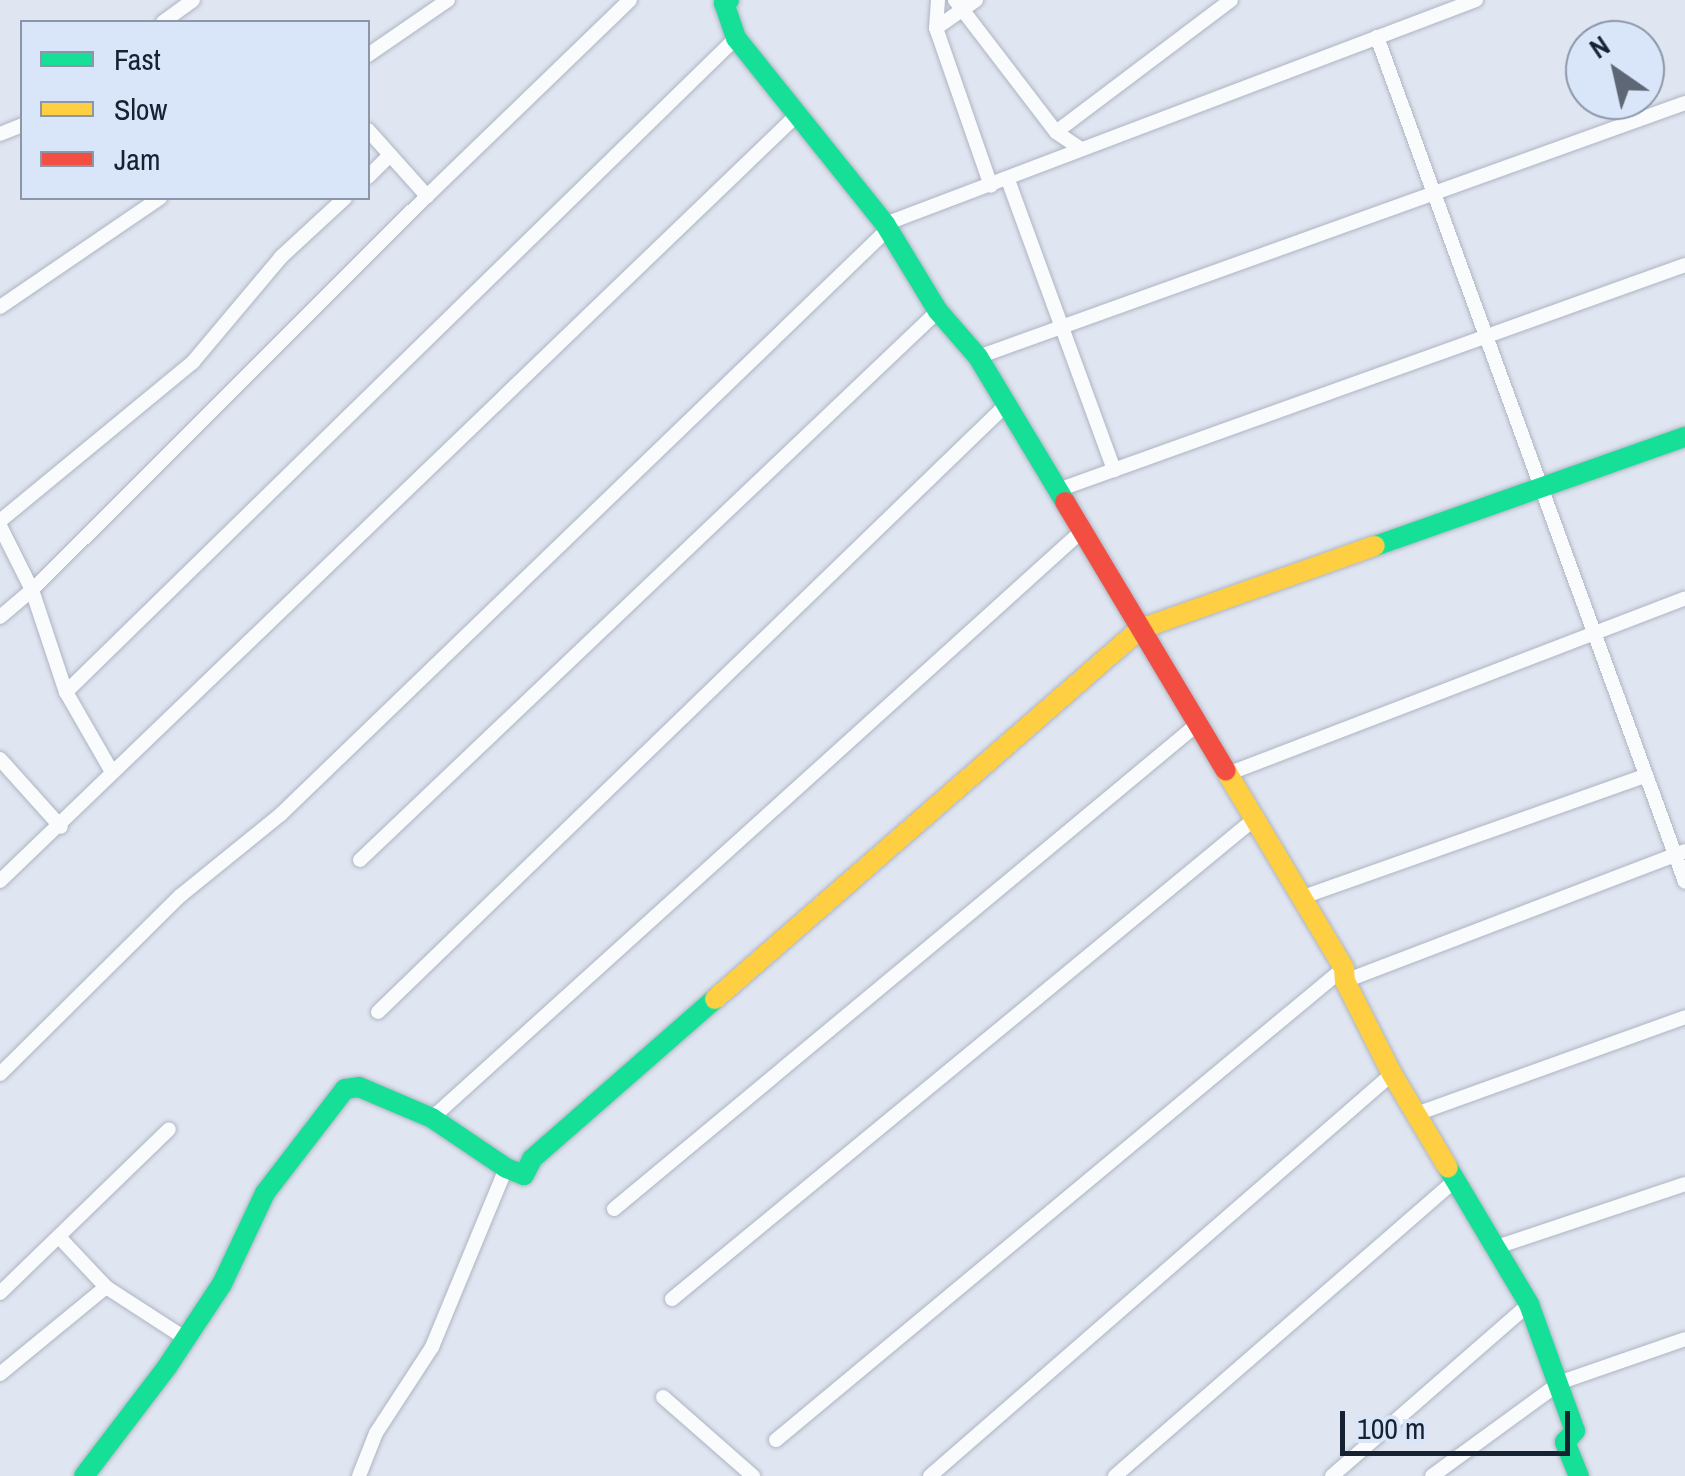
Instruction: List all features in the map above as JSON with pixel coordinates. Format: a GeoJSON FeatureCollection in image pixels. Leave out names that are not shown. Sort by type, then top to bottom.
{"type":"FeatureCollection","features":[{"type":"Feature","properties":{"kind":"street"},"geometry":{"type":"LineString","coordinates":[[165,20],[194,0]]}},
{"type":"Feature","properties":{"kind":"street"},"geometry":{"type":"LineString","coordinates":[[370,54],[448,0]]}},
{"type":"Feature","properties":{"kind":"street"},"geometry":{"type":"LineString","coordinates":[[0,617],[32,590],[427,196],[630,0]]}},
{"type":"Feature","properties":{"kind":"street"},"geometry":{"type":"LineString","coordinates":[[938,0],[936,28],[991,186]]}},
{"type":"Feature","properties":{"kind":"street"},"geometry":{"type":"LineString","coordinates":[[1056,132],[1230,0]]}},
{"type":"Feature","properties":{"kind":"street"},"geometry":{"type":"LineString","coordinates":[[0,1074],[180,896],[280,815],[886,227],[1476,0]]}},
{"type":"Feature","properties":{"kind":"street"},"geometry":{"type":"LineString","coordinates":[[725,1],[736,38],[799,112],[886,227],[938,311],[978,357],[1304,898],[1392,1074],[1419,1113],[1453,1182],[1529,1304],[1561,1382],[1575,1431],[1564,1442],[1578,1476]]}},
{"type":"Feature","properties":{"kind":"street"},"geometry":{"type":"LineString","coordinates":[[936,28],[965,3],[1056,132],[1081,149]]}},
{"type":"Feature","properties":{"kind":"street"},"geometry":{"type":"LineString","coordinates":[[1377,37],[1489,337],[1644,776],[1680,853],[1685,882]]}},
{"type":"Feature","properties":{"kind":"street"},"geometry":{"type":"LineString","coordinates":[[66,692],[736,38]]}},
{"type":"Feature","properties":{"kind":"street"},"geometry":{"type":"LineString","coordinates":[[978,357],[1685,103]]}},
{"type":"Feature","properties":{"kind":"street"},"geometry":{"type":"LineString","coordinates":[[0,882],[62,827],[112,772],[799,112]]}},
{"type":"Feature","properties":{"kind":"street"},"geometry":{"type":"LineString","coordinates":[[370,132],[427,196]]}},
{"type":"Feature","properties":{"kind":"street"},"geometry":{"type":"LineString","coordinates":[[370,175],[390,156]]}},
{"type":"Feature","properties":{"kind":"street"},"geometry":{"type":"LineString","coordinates":[[1008,180],[1058,328],[1114,470]]}},
{"type":"Feature","properties":{"kind":"street"},"geometry":{"type":"LineString","coordinates":[[0,308],[157,200]]}},
{"type":"Feature","properties":{"kind":"street"},"geometry":{"type":"LineString","coordinates":[[112,772],[66,692],[32,590],[0,524],[193,362],[281,257],[343,200]]}},
{"type":"Feature","properties":{"kind":"street"},"geometry":{"type":"LineString","coordinates":[[1058,490],[1685,266]]}},
{"type":"Feature","properties":{"kind":"street"},"geometry":{"type":"LineString","coordinates":[[360,860],[938,311]]}},
{"type":"Feature","properties":{"kind":"street"},"geometry":{"type":"LineString","coordinates":[[378,1012],[1006,405]]}},
{"type":"Feature","properties":{"kind":"street"},"geometry":{"type":"LineString","coordinates":[[84,1476],[186,1339],[222,1284],[266,1192],[338,1095],[358,1087],[432,1118],[506,1168],[524,1174],[532,1159],[1140,629],[1685,436]]}},
{"type":"Feature","properties":{"kind":"street"},"geometry":{"type":"LineString","coordinates":[[432,1118],[1083,530]]}},
{"type":"Feature","properties":{"kind":"street"},"geometry":{"type":"LineString","coordinates":[[1230,773],[1685,598]]}},
{"type":"Feature","properties":{"kind":"street"},"geometry":{"type":"LineString","coordinates":[[614,1209],[1200,722]]}},
{"type":"Feature","properties":{"kind":"street"},"geometry":{"type":"LineString","coordinates":[[0,758],[62,827]]}},
{"type":"Feature","properties":{"kind":"street"},"geometry":{"type":"LineString","coordinates":[[1304,898],[1644,776]]}},
{"type":"Feature","properties":{"kind":"street"},"geometry":{"type":"LineString","coordinates":[[672,1299],[1257,817]]}},
{"type":"Feature","properties":{"kind":"street"},"geometry":{"type":"LineString","coordinates":[[776,1440],[1345,975],[1680,853]]}},
{"type":"Feature","properties":{"kind":"street"},"geometry":{"type":"LineString","coordinates":[[1419,1113],[1685,1017]]}},
{"type":"Feature","properties":{"kind":"street"},"geometry":{"type":"LineString","coordinates":[[930,1476],[1392,1074]]}},
{"type":"Feature","properties":{"kind":"street"},"geometry":{"type":"LineString","coordinates":[[0,1294],[168,1128]]}},
{"type":"Feature","properties":{"kind":"street"},"geometry":{"type":"LineString","coordinates":[[359,1476],[376,1433],[432,1347],[506,1168]]}},
{"type":"Feature","properties":{"kind":"street"},"geometry":{"type":"LineString","coordinates":[[1115,1476],[1453,1182]]}},
{"type":"Feature","properties":{"kind":"street"},"geometry":{"type":"LineString","coordinates":[[1494,1248],[1685,1184]]}},
{"type":"Feature","properties":{"kind":"street"},"geometry":{"type":"LineString","coordinates":[[60,1238],[106,1287],[186,1339]]}},
{"type":"Feature","properties":{"kind":"street"},"geometry":{"type":"LineString","coordinates":[[0,1374],[106,1287]]}},
{"type":"Feature","properties":{"kind":"street"},"geometry":{"type":"LineString","coordinates":[[1332,1476],[1529,1304]]}},
{"type":"Feature","properties":{"kind":"street"},"geometry":{"type":"LineString","coordinates":[[1432,1476],[1561,1382],[1685,1339]]}},
{"type":"Feature","properties":{"kind":"street"},"geometry":{"type":"LineString","coordinates":[[663,1396],[753,1476]]}},
{"type":"Feature","properties":{"kind":"traffic: fast"},"geometry":{"type":"LineString","coordinates":[[729,0],[724,3],[736,38],[885,224],[938,311],[978,357],[1065,502]]}},
{"type":"Feature","properties":{"kind":"traffic: fast"},"geometry":{"type":"LineString","coordinates":[[1375,546],[1685,437]]}},
{"type":"Feature","properties":{"kind":"traffic: fast"},"geometry":{"type":"LineString","coordinates":[[84,1476],[167,1367],[222,1284],[265,1193],[345,1089],[359,1087],[432,1118],[506,1168],[524,1175],[532,1159],[715,999]]}},
{"type":"Feature","properties":{"kind":"traffic: fast"},"geometry":{"type":"LineString","coordinates":[[1448,1168],[1529,1304],[1575,1431],[1565,1442],[1579,1476]]}},
{"type":"Feature","properties":{"kind":"traffic: slow"},"geometry":{"type":"LineString","coordinates":[[715,999],[1140,629],[1375,546]]}},
{"type":"Feature","properties":{"kind":"traffic: slow"},"geometry":{"type":"LineString","coordinates":[[1226,771],[1344,968],[1345,981],[1392,1074],[1448,1168]]}},
{"type":"Feature","properties":{"kind":"traffic: jam"},"geometry":{"type":"LineString","coordinates":[[1065,502],[1226,771]]}}]}
